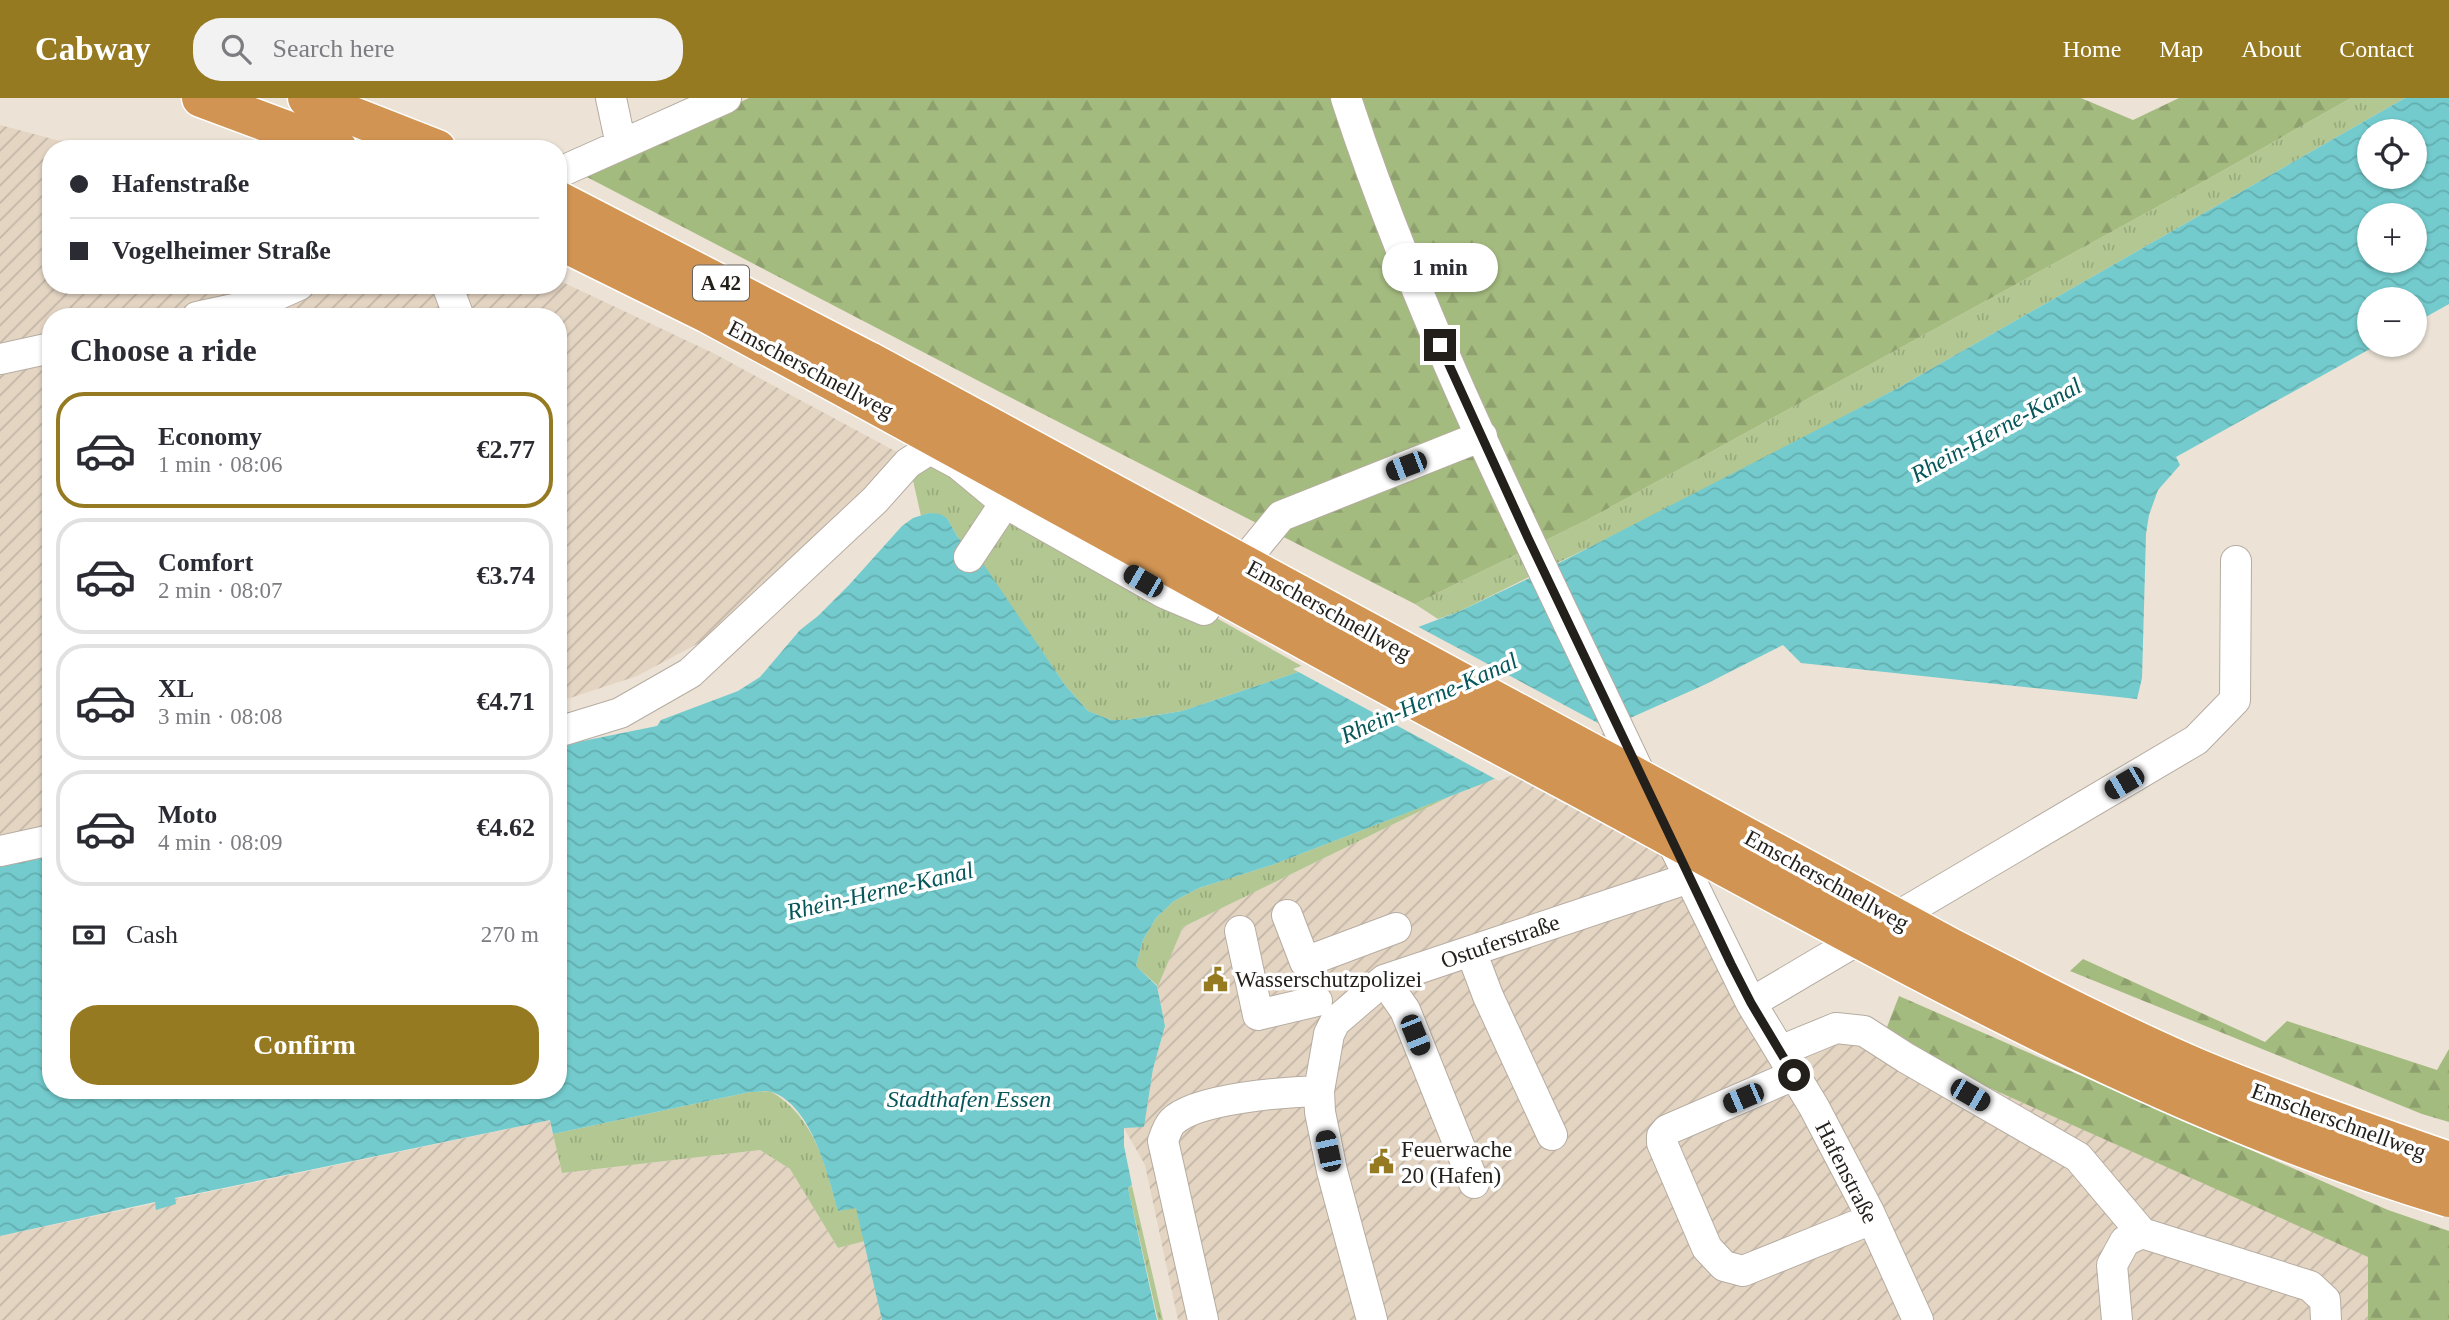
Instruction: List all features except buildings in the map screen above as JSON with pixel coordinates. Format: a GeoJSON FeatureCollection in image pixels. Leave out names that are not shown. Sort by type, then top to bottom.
{"type":"FeatureCollection","features":[{"type":"Feature","properties":{"kind":"highway"},"geometry":{"type":"LineString","coordinates":[[201,98],[314,140]]}},
{"type":"Feature","properties":{"kind":"highway"},"geometry":{"type":"LineString","coordinates":[[307,98],[415,140]]}},
{"type":"Feature","properties":{"kind":"highway","name":"Emscherschnellweg"},"geometry":{"type":"LineString","coordinates":[[567,208],[862,377],[2051,999],[2200,1068],[2310,1113],[2449,1161]]}},
{"type":"Feature","properties":{"kind":"highway","name":"Emscherschnellweg"},"geometry":{"type":"LineString","coordinates":[[862,377],[1047,497],[1318,648],[1935,981],[2065,1047],[2184,1100],[2301,1147],[2449,1198]]}},
{"type":"Feature","properties":{"kind":"street"},"geometry":{"type":"LineString","coordinates":[[611,98],[621,145]]}},
{"type":"Feature","properties":{"kind":"street"},"geometry":{"type":"LineString","coordinates":[[567,199],[621,145],[726,98]]}},
{"type":"Feature","properties":{"kind":"street","name":"Hafenstraße"},"geometry":{"type":"LineString","coordinates":[[1346,98],[1424,309],[1528,538],[1751,1003],[1814,1107],[1872,1219],[1917,1320]]}},
{"type":"Feature","properties":{"kind":"street"},"geometry":{"type":"LineString","coordinates":[[239,308],[257,304],[279,294]]}},
{"type":"Feature","properties":{"kind":"street"},"geometry":{"type":"LineString","coordinates":[[0,359],[42,350]]}},
{"type":"Feature","properties":{"kind":"street"},"geometry":{"type":"LineString","coordinates":[[567,729],[620,713],[690,673],[875,500],[908,463],[930,449],[958,464],[1004,503],[1164,593],[1204,610],[1280,516],[1482,436]]}},
{"type":"Feature","properties":{"kind":"street"},"geometry":{"type":"LineString","coordinates":[[970,557],[1004,503]]}},
{"type":"Feature","properties":{"kind":"street"},"geometry":{"type":"LineString","coordinates":[[1751,1003],[2196,740],[2235,700],[2236,561]]}},
{"type":"Feature","properties":{"kind":"street"},"geometry":{"type":"LineString","coordinates":[[0,851],[42,842]]}},
{"type":"Feature","properties":{"kind":"street","name":"Ostuferstraße"},"geometry":{"type":"LineString","coordinates":[[1326,1012],[1384,980],[1689,878]]}},
{"type":"Feature","properties":{"kind":"street"},"geometry":{"type":"LineString","coordinates":[[1287,915],[1326,1012],[1329,1034],[1319,1091],[1320,1112],[1332,1171],[1372,1320]]}},
{"type":"Feature","properties":{"kind":"street"},"geometry":{"type":"LineString","coordinates":[[1305,962],[1396,928]]}},
{"type":"Feature","properties":{"kind":"street"},"geometry":{"type":"LineString","coordinates":[[1240,932],[1258,1014],[1326,1012]]}},
{"type":"Feature","properties":{"kind":"street"},"geometry":{"type":"LineString","coordinates":[[1471,951],[1488,996],[1552,1135]]}},
{"type":"Feature","properties":{"kind":"street"},"geometry":{"type":"LineString","coordinates":[[1384,980],[1405,1010],[1474,1183]]}},
{"type":"Feature","properties":{"kind":"street"},"geometry":{"type":"LineString","coordinates":[[1872,1219],[1744,1271],[1724,1266],[1707,1248],[1662,1143],[1662,1136],[1667,1130],[1787,1063],[1836,1028],[1864,1031],[2078,1157],[2142,1233],[2310,1286],[2325,1300],[2326,1320]]}},
{"type":"Feature","properties":{"kind":"street"},"geometry":{"type":"LineString","coordinates":[[1203,1320],[1163,1141],[1171,1122],[1190,1111],[1236,1099],[1319,1091]]}},
{"type":"Feature","properties":{"kind":"street"},"geometry":{"type":"LineString","coordinates":[[2117,1320],[2112,1265],[2125,1241],[2142,1233]]}},
{"type":"Feature","properties":{"kind":"shaded area"},"geometry":{"type":"Polygon","coordinates":[[[0,125],[56,140],[42,140],[42,294],[567,294],[567,284],[713,353],[908,458],[729,627],[637,676],[567,699],[567,308],[42,308],[42,863],[0,873],[0,125]]]}},
{"type":"Feature","properties":{"kind":"shaded area"},"geometry":{"type":"Polygon","coordinates":[[[1610,727],[1779,1037],[1835,1013],[1882,1040],[2369,1257],[2368,1320],[1178,1320],[1145,1165],[1124,1128],[1144,1126],[1153,1069],[1165,1026],[1157,986],[1183,927],[1453,795],[1610,727]]]}},
{"type":"Feature","properties":{"kind":"shaded area"},"geometry":{"type":"Polygon","coordinates":[[[550,1120],[562,1173],[760,1150],[790,1169],[838,1248],[865,1241],[882,1320],[0,1320],[0,1236],[550,1120]]]}},
{"type":"Feature","properties":{"kind":"green space"},"geometry":{"type":"Polygon","coordinates":[[[749,98],[2081,98],[2133,120],[2179,98],[2351,98],[1587,520],[1415,604],[583,175],[749,98]]]}},
{"type":"Feature","properties":{"kind":"green space"},"geometry":{"type":"Polygon","coordinates":[[[2351,98],[2405,98],[2368,119],[2357,119],[2357,125],[1896,389],[1675,505],[1458,612],[1438,619],[1415,604],[1587,520],[2351,98]]]}},
{"type":"Feature","properties":{"kind":"green space"},"geometry":{"type":"Polygon","coordinates":[[[908,458],[936,460],[1307,669],[1182,711],[1111,720],[1088,711],[1065,685],[982,564],[957,536],[947,518],[929,513],[921,516],[908,458]]]}},
{"type":"Feature","properties":{"kind":"green space"},"geometry":{"type":"Polygon","coordinates":[[[1453,795],[1183,927],[1158,986],[1136,966],[1143,940],[1156,918],[1174,901],[1199,888],[1272,865],[1453,795]]]}},
{"type":"Feature","properties":{"kind":"green space"},"geometry":{"type":"Polygon","coordinates":[[[2083,959],[2265,1042],[2287,1021],[2437,1070],[2449,1049],[2449,1122],[2422,1114],[2070,971],[2083,959]]]}},
{"type":"Feature","properties":{"kind":"green space"},"geometry":{"type":"Polygon","coordinates":[[[1899,996],[2388,1210],[2449,1231],[2449,1320],[2368,1320],[2368,1257],[1882,1040],[1899,996]]]}},
{"type":"Feature","properties":{"kind":"green space"},"geometry":{"type":"Polygon","coordinates":[[[770,1091],[798,1114],[808,1128],[823,1159],[838,1211],[856,1207],[865,1241],[838,1248],[790,1169],[760,1150],[562,1173],[553,1134],[750,1092],[770,1091]]]}},
{"type":"Feature","properties":{"kind":"green space"},"geometry":{"type":"Polygon","coordinates":[[[1132,1186],[1163,1320],[1158,1320],[1128,1188],[1132,1186]]]}},
{"type":"Feature","properties":{"kind":"water"},"geometry":{"type":"Polygon","coordinates":[[[2405,98],[2449,98],[2449,304],[2427,316],[2427,287],[2357,287],[2357,356],[2176,457],[2180,465],[2158,490],[2149,515],[2146,534],[2142,678],[2137,699],[1801,663],[1783,645],[1704,685],[1487,782],[1272,865],[1199,888],[1174,901],[1156,918],[1143,940],[1136,966],[1157,986],[1165,1026],[1153,1069],[1144,1127],[1124,1128],[1124,1146],[1132,1185],[1128,1188],[1157,1320],[882,1320],[856,1208],[838,1211],[823,1161],[808,1126],[786,1100],[767,1091],[750,1092],[553,1134],[550,1120],[175,1198],[176,1204],[156,1210],[155,1202],[0,1236],[0,864],[42,856],[42,1099],[567,1099],[567,744],[657,726],[661,720],[738,691],[760,677],[800,630],[818,616],[902,526],[913,518],[929,513],[947,518],[957,536],[984,565],[1065,685],[1088,711],[1111,720],[1182,711],[1307,669],[1458,612],[1532,577],[1896,389],[2357,125],[2357,189],[2427,189],[2427,119],[2368,119],[2405,98]]]}},
{"type":"Feature","properties":{"kind":"pier"},"geometry":{"type":"Polygon","coordinates":[[[1413,624],[1611,730],[1499,781],[1293,669],[1413,624]]]}},
{"type":"Feature","properties":{"kind":"place","name":"Wasserschutzpolizei"},"geometry":{"type":"Point","coordinates":[1215,979]}},
{"type":"Feature","properties":{"kind":"place","name":"Feuerwache 20 (Hafen)"},"geometry":{"type":"Point","coordinates":[1381,1162]}},
{"type":"Feature","properties":{"kind":"route"},"geometry":{"type":"LineString","coordinates":[[1440,345],[1689,878],[1751,1003],[1794,1075]]}},
{"type":"Feature","properties":{"kind":"water label","name":"Rhein-Herne-Kanal"},"geometry":{"type":"Point","coordinates":[1996,430]}},
{"type":"Feature","properties":{"kind":"water label","name":"Rhein-Herne-Kanal"},"geometry":{"type":"Point","coordinates":[1429,698]}},
{"type":"Feature","properties":{"kind":"water label","name":"Rhein-Herne-Kanal"},"geometry":{"type":"Point","coordinates":[880,891]}},
{"type":"Feature","properties":{"kind":"water label","name":"Stadthafen Essen"},"geometry":{"type":"Point","coordinates":[969,1099]}}]}
